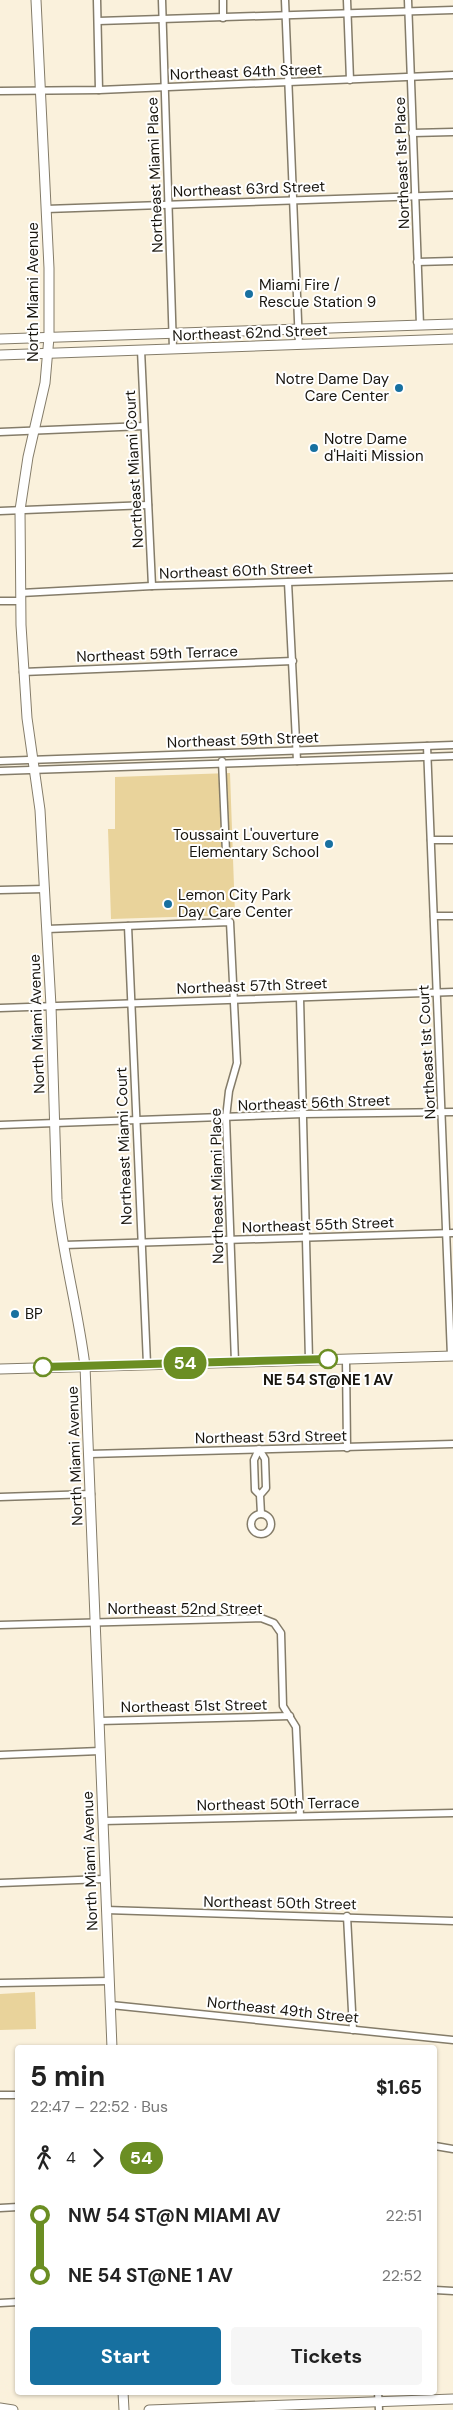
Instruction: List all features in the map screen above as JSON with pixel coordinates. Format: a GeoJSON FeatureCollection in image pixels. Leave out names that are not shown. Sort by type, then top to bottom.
{"type":"FeatureCollection","features":[{"type":"Feature","properties":{"kind":"main road","name":"North Miami Avenue"},"geometry":{"type":"LineString","coordinates":[[36,0],[46,209],[49,337],[45,383],[28,458],[20,510],[20,597],[23,672],[40,810],[45,889],[57,1200],[80,1325],[85,1366],[112,2045]]}},
{"type":"Feature","properties":{"kind":"main road","name":"Northeast 62nd Street"},"geometry":{"type":"LineString","coordinates":[[0,338],[453,324]]}},
{"type":"Feature","properties":{"kind":"main road","name":"Northeast 62nd Street"},"geometry":{"type":"LineString","coordinates":[[0,355],[453,339]]}},
{"type":"Feature","properties":{"kind":"main road"},"geometry":{"type":"LineString","coordinates":[[0,1369],[452,1356]]}},
{"type":"Feature","properties":{"kind":"main road"},"geometry":{"type":"LineString","coordinates":[[123,2395],[124,2410]]}},
{"type":"Feature","properties":{"kind":"main road"},"geometry":{"type":"LineString","coordinates":[[149,2410],[453,2399]]}},
{"type":"Feature","properties":{"kind":"main road"},"geometry":{"type":"LineString","coordinates":[[0,2408],[13,2410]]}},
{"type":"Feature","properties":{"kind":"street"},"geometry":{"type":"LineString","coordinates":[[97,0],[99,90]]}},
{"type":"Feature","properties":{"kind":"street","name":"Northeast Miami Place"},"geometry":{"type":"LineString","coordinates":[[162,0],[173,349]]}},
{"type":"Feature","properties":{"kind":"street"},"geometry":{"type":"LineString","coordinates":[[223,18],[224,0]]}},
{"type":"Feature","properties":{"kind":"street"},"geometry":{"type":"LineString","coordinates":[[285,0],[299,345]]}},
{"type":"Feature","properties":{"kind":"street"},"geometry":{"type":"LineString","coordinates":[[347,0],[350,80]]}},
{"type":"Feature","properties":{"kind":"street","name":"Northeast 1st Place"},"geometry":{"type":"LineString","coordinates":[[408,0],[420,325]]}},
{"type":"Feature","properties":{"kind":"street"},"geometry":{"type":"LineString","coordinates":[[98,21],[453,10]]}},
{"type":"Feature","properties":{"kind":"street","name":"Northeast 64th Street"},"geometry":{"type":"LineString","coordinates":[[0,91],[164,88],[453,75]]}},
{"type":"Feature","properties":{"kind":"street"},"geometry":{"type":"LineString","coordinates":[[412,133],[453,132]]}},
{"type":"Feature","properties":{"kind":"street","name":"Northeast 63rd Street"},"geometry":{"type":"LineString","coordinates":[[46,209],[453,195]]}},
{"type":"Feature","properties":{"kind":"street"},"geometry":{"type":"LineString","coordinates":[[418,262],[453,261]]}},
{"type":"Feature","properties":{"kind":"street","name":"Northeast Miami Court"},"geometry":{"type":"LineString","coordinates":[[141,350],[152,586]]}},
{"type":"Feature","properties":{"kind":"street"},"geometry":{"type":"LineString","coordinates":[[0,432],[144,426]]}},
{"type":"Feature","properties":{"kind":"street"},"geometry":{"type":"LineString","coordinates":[[0,511],[148,505]]}},
{"type":"Feature","properties":{"kind":"street","name":"Northeast 60th Street"},"geometry":{"type":"LineString","coordinates":[[0,601],[20,597],[152,586],[453,577]]}},
{"type":"Feature","properties":{"kind":"street"},"geometry":{"type":"LineString","coordinates":[[288,582],[297,761]]}},
{"type":"Feature","properties":{"kind":"street","name":"Northeast 59th Terrace"},"geometry":{"type":"LineString","coordinates":[[23,672],[293,661]]}},
{"type":"Feature","properties":{"kind":"street","name":"Northeast 1st Court"},"geometry":{"type":"LineString","coordinates":[[427,746],[436,992],[443,1112],[445,1233],[452,1356]]}},
{"type":"Feature","properties":{"kind":"street","name":"Northeast 59th Street"},"geometry":{"type":"LineString","coordinates":[[0,761],[453,746]]}},
{"type":"Feature","properties":{"kind":"street"},"geometry":{"type":"LineString","coordinates":[[221,753],[226,852]]}},
{"type":"Feature","properties":{"kind":"street","name":"Northeast 59th Street"},"geometry":{"type":"LineString","coordinates":[[0,771],[453,756]]}},
{"type":"Feature","properties":{"kind":"street"},"geometry":{"type":"LineString","coordinates":[[431,840],[453,840]]}},
{"type":"Feature","properties":{"kind":"street"},"geometry":{"type":"LineString","coordinates":[[0,890],[45,889]]}},
{"type":"Feature","properties":{"kind":"street"},"geometry":{"type":"LineString","coordinates":[[434,916],[453,916]]}},
{"type":"Feature","properties":{"kind":"street","name":"Northeast Miami Place"},"geometry":{"type":"LineString","coordinates":[[128,926],[230,922],[237,1063],[229,1091],[226,1118],[235,1362]]}},
{"type":"Feature","properties":{"kind":"street"},"geometry":{"type":"LineString","coordinates":[[47,929],[128,926]]}},
{"type":"Feature","properties":{"kind":"street","name":"Northeast Miami Court"},"geometry":{"type":"LineString","coordinates":[[128,926],[140,1243],[147,1364]]}},
{"type":"Feature","properties":{"kind":"street","name":"Northeast 57th Street"},"geometry":{"type":"LineString","coordinates":[[0,1008],[453,992]]}},
{"type":"Feature","properties":{"kind":"street"},"geometry":{"type":"LineString","coordinates":[[300,998],[309,1360]]}},
{"type":"Feature","properties":{"kind":"street","name":"Northeast 56th Street"},"geometry":{"type":"LineString","coordinates":[[0,1125],[302,1114],[453,1112]]}},
{"type":"Feature","properties":{"kind":"street","name":"Northeast 55th Street"},"geometry":{"type":"LineString","coordinates":[[64,1245],[453,1233]]}},
{"type":"Feature","properties":{"kind":"street"},"geometry":{"type":"LineString","coordinates":[[346,1359],[347,1448]]}},
{"type":"Feature","properties":{"kind":"street","name":"Northeast 53rd Street"},"geometry":{"type":"LineString","coordinates":[[89,1454],[453,1444]]}},
{"type":"Feature","properties":{"kind":"street"},"geometry":{"type":"LineString","coordinates":[[260,1449],[254,1460],[255,1490],[260,1495],[261,1514]]}},
{"type":"Feature","properties":{"kind":"street"},"geometry":{"type":"LineString","coordinates":[[260,1449],[265,1458],[266,1488],[260,1495]]}},
{"type":"Feature","properties":{"kind":"street"},"geometry":{"type":"LineString","coordinates":[[0,1497],[91,1494]]}},
{"type":"Feature","properties":{"kind":"street","name":"Northeast 52nd Street"},"geometry":{"type":"LineString","coordinates":[[0,1625],[262,1618],[274,1623],[281,1633],[283,1706],[290,1716]]}},
{"type":"Feature","properties":{"kind":"street"},"geometry":{"type":"LineString","coordinates":[[290,1716],[296,1727],[300,1816]]}},
{"type":"Feature","properties":{"kind":"street","name":"Northeast 51st Street"},"geometry":{"type":"LineString","coordinates":[[99,1721],[290,1716]]}},
{"type":"Feature","properties":{"kind":"street"},"geometry":{"type":"LineString","coordinates":[[0,1754],[100,1751]]}},
{"type":"Feature","properties":{"kind":"street","name":"Northeast 50th Terrace"},"geometry":{"type":"LineString","coordinates":[[103,1821],[453,1813]]}},
{"type":"Feature","properties":{"kind":"street"},"geometry":{"type":"LineString","coordinates":[[0,1883],[104,1880]]}},
{"type":"Feature","properties":{"kind":"street","name":"Northeast 50th Street"},"geometry":{"type":"LineString","coordinates":[[106,1910],[347,1916],[453,1921]]}},
{"type":"Feature","properties":{"kind":"street"},"geometry":{"type":"LineString","coordinates":[[347,1916],[353,2030]]}},
{"type":"Feature","properties":{"kind":"street"},"geometry":{"type":"LineString","coordinates":[[0,1983],[109,1981]]}},
{"type":"Feature","properties":{"kind":"street","name":"Northeast 49th Street"},"geometry":{"type":"LineString","coordinates":[[111,2005],[453,2040]]}},
{"type":"Feature","properties":{"kind":"street"},"geometry":{"type":"LineString","coordinates":[[0,2095],[15,2095]]}},
{"type":"Feature","properties":{"kind":"street"},"geometry":{"type":"LineString","coordinates":[[437,2146],[453,2149]]}},
{"type":"Feature","properties":{"kind":"street"},"geometry":{"type":"LineString","coordinates":[[0,2208],[15,2207]]}},
{"type":"Feature","properties":{"kind":"street"},"geometry":{"type":"LineString","coordinates":[[437,2290],[453,2291]]}},
{"type":"Feature","properties":{"kind":"street"},"geometry":{"type":"LineString","coordinates":[[0,2302],[15,2302]]}},
{"type":"Feature","properties":{"kind":"shaded area"},"geometry":{"type":"Polygon","coordinates":[[[230,773],[235,915],[111,919],[108,829],[115,829],[115,777],[230,773]]]}},
{"type":"Feature","properties":{"kind":"shaded area"},"geometry":{"type":"Polygon","coordinates":[[[35,1992],[36,2029],[0,2030],[0,1994],[35,1992]]]}},
{"type":"Feature","properties":{"kind":"bus line","name":"54"},"geometry":{"type":"LineString","coordinates":[[43,1367],[328,1359]]}},
{"type":"Feature","properties":{"kind":"place","name":"Miami Fire / Rescue Station 9"},"geometry":{"type":"Point","coordinates":[249,294]}},
{"type":"Feature","properties":{"kind":"place","name":"Notre Dame Day Care Center"},"geometry":{"type":"Point","coordinates":[399,388]}},
{"type":"Feature","properties":{"kind":"place","name":"Notre Dame d'Haiti Mission"},"geometry":{"type":"Point","coordinates":[314,448]}},
{"type":"Feature","properties":{"kind":"place","name":"Toussaint L'ouverture Elementary School"},"geometry":{"type":"Point","coordinates":[329,844]}},
{"type":"Feature","properties":{"kind":"place","name":"Lemon City Park Day Care Center"},"geometry":{"type":"Point","coordinates":[168,904]}},
{"type":"Feature","properties":{"kind":"place","name":"BP"},"geometry":{"type":"Point","coordinates":[15,1314]}},
{"type":"Feature","properties":{"kind":"place","name":"NE 54 ST@NE 1 AV"},"geometry":{"type":"Point","coordinates":[328,1359]}}]}
